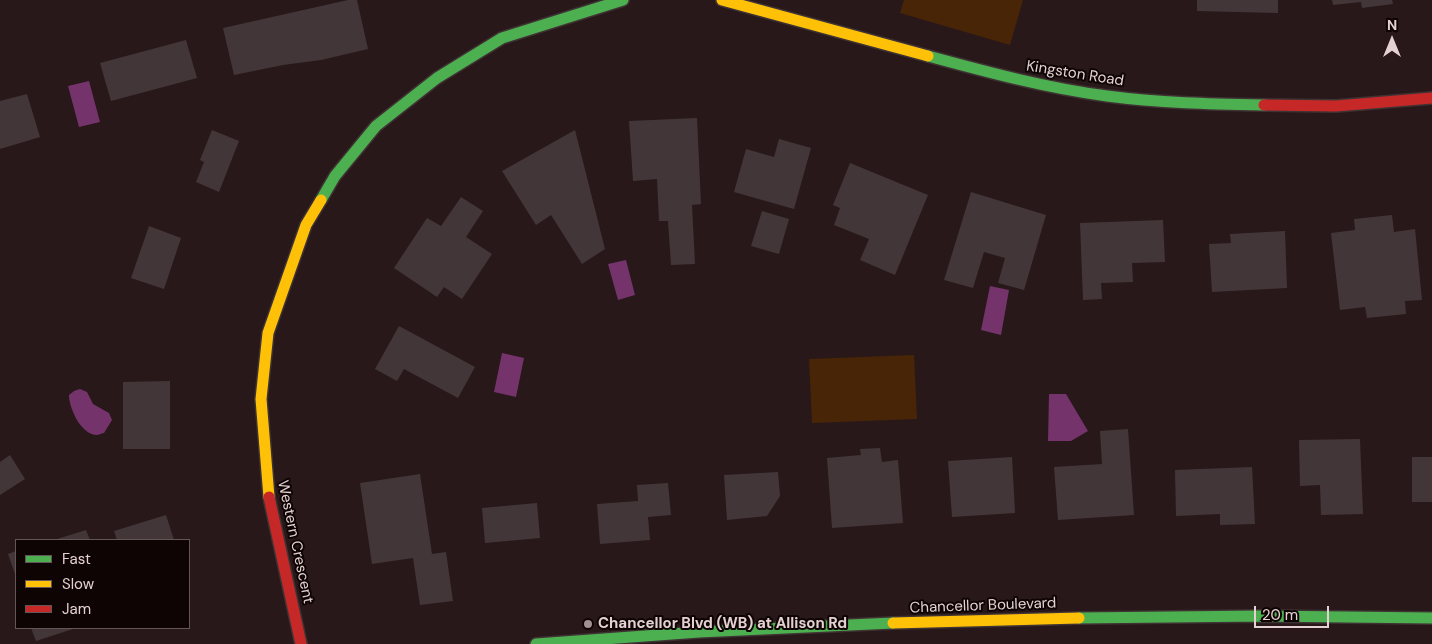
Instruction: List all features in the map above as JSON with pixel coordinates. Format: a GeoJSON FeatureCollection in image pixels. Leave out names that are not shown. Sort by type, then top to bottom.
{"type":"FeatureCollection","features":[{"type":"Feature","properties":{"kind":"street","name":"Western Crescent"},"geometry":{"type":"LineString","coordinates":[[300,644],[268,493],[261,399],[268,333],[306,225],[335,176],[376,126],[437,78],[502,38],[623,0]]}},
{"type":"Feature","properties":{"kind":"street","name":"Kingston Road"},"geometry":{"type":"LineString","coordinates":[[722,0],[1010,78],[1107,96],[1213,104],[1336,106],[1432,98]]}},
{"type":"Feature","properties":{"kind":"street","name":"Chancellor Boulevard"},"geometry":{"type":"LineString","coordinates":[[536,644],[796,626],[1172,616],[1432,618]]}},
{"type":"Feature","properties":{"kind":"shaded area"},"geometry":{"type":"Polygon","coordinates":[[[904,0],[1023,0],[1010,45],[900,13],[904,0]]]}},
{"type":"Feature","properties":{"kind":"shaded area"},"geometry":{"type":"Polygon","coordinates":[[[89,81],[100,122],[79,127],[68,86],[89,81]]]}},
{"type":"Feature","properties":{"kind":"shaded area"},"geometry":{"type":"Polygon","coordinates":[[[626,260],[635,295],[618,300],[608,264],[626,260]]]}},
{"type":"Feature","properties":{"kind":"shaded area"},"geometry":{"type":"Polygon","coordinates":[[[990,286],[1009,290],[1001,335],[981,330],[990,286]]]}},
{"type":"Feature","properties":{"kind":"shaded area"},"geometry":{"type":"Polygon","coordinates":[[[502,353],[524,358],[516,397],[494,392],[502,353]]]}},
{"type":"Feature","properties":{"kind":"shaded area"},"geometry":{"type":"Polygon","coordinates":[[[914,355],[917,419],[812,423],[809,359],[914,355]]]}},
{"type":"Feature","properties":{"kind":"shaded area"},"geometry":{"type":"Polygon","coordinates":[[[80,389],[87,392],[93,404],[109,413],[112,420],[104,433],[91,434],[77,420],[71,407],[69,395],[80,389]]]}},
{"type":"Feature","properties":{"kind":"shaded area"},"geometry":{"type":"Polygon","coordinates":[[[1049,394],[1066,394],[1088,431],[1071,441],[1048,441],[1049,394]]]}},
{"type":"Feature","properties":{"kind":"building"},"geometry":{"type":"Polygon","coordinates":[[[348,0],[357,0],[368,49],[321,60],[283,65],[234,75],[223,28],[348,0]]]}},
{"type":"Feature","properties":{"kind":"building"},"geometry":{"type":"Polygon","coordinates":[[[1197,0],[1278,0],[1278,13],[1197,11],[1197,0]]]}},
{"type":"Feature","properties":{"kind":"building"},"geometry":{"type":"Polygon","coordinates":[[[1332,0],[1392,0],[1393,4],[1362,8],[1361,2],[1333,5],[1332,0]]]}},
{"type":"Feature","properties":{"kind":"building"},"geometry":{"type":"Polygon","coordinates":[[[186,40],[197,78],[111,101],[100,63],[186,40]]]}},
{"type":"Feature","properties":{"kind":"building"},"geometry":{"type":"Polygon","coordinates":[[[27,94],[40,137],[0,149],[0,101],[27,94]]]}},
{"type":"Feature","properties":{"kind":"building"},"geometry":{"type":"Polygon","coordinates":[[[697,118],[701,204],[692,205],[695,264],[671,265],[668,221],[659,221],[657,179],[633,181],[629,121],[697,118]]]}},
{"type":"Feature","properties":{"kind":"building"},"geometry":{"type":"Polygon","coordinates":[[[212,130],[239,141],[219,192],[196,182],[204,162],[200,160],[212,130]]]}},
{"type":"Feature","properties":{"kind":"building"},"geometry":{"type":"Polygon","coordinates":[[[575,130],[605,249],[582,264],[551,215],[536,225],[502,171],[575,130]]]}},
{"type":"Feature","properties":{"kind":"building"},"geometry":{"type":"Polygon","coordinates":[[[779,139],[811,148],[794,209],[734,192],[746,149],[774,157],[779,139]]]}},
{"type":"Feature","properties":{"kind":"building"},"geometry":{"type":"Polygon","coordinates":[[[850,163],[928,195],[895,275],[860,260],[869,239],[834,225],[840,208],[833,205],[850,163]]]}},
{"type":"Feature","properties":{"kind":"building"},"geometry":{"type":"Polygon","coordinates":[[[971,192],[1046,215],[1024,290],[998,283],[1005,258],[984,252],[973,288],[944,280],[971,192]]]}},
{"type":"Feature","properties":{"kind":"building"},"geometry":{"type":"Polygon","coordinates":[[[461,197],[483,211],[466,237],[492,254],[462,299],[444,287],[437,297],[394,268],[427,218],[441,226],[461,197]]]}},
{"type":"Feature","properties":{"kind":"building"},"geometry":{"type":"Polygon","coordinates":[[[762,211],[789,219],[779,254],[751,246],[762,211]]]}},
{"type":"Feature","properties":{"kind":"building"},"geometry":{"type":"Polygon","coordinates":[[[1392,215],[1394,232],[1415,229],[1422,300],[1405,301],[1406,314],[1367,318],[1365,307],[1340,310],[1331,233],[1355,230],[1354,219],[1392,215]]]}},
{"type":"Feature","properties":{"kind":"building"},"geometry":{"type":"Polygon","coordinates":[[[1163,220],[1165,262],[1132,263],[1133,282],[1101,283],[1102,299],[1083,300],[1080,223],[1163,220]]]}},
{"type":"Feature","properties":{"kind":"building"},"geometry":{"type":"Polygon","coordinates":[[[149,226],[181,238],[164,289],[131,278],[149,226]]]}},
{"type":"Feature","properties":{"kind":"building"},"geometry":{"type":"Polygon","coordinates":[[[1285,231],[1287,288],[1212,292],[1209,244],[1231,243],[1230,234],[1285,231]]]}},
{"type":"Feature","properties":{"kind":"building"},"geometry":{"type":"Polygon","coordinates":[[[399,326],[475,367],[458,398],[404,369],[397,381],[375,369],[399,326]]]}},
{"type":"Feature","properties":{"kind":"building"},"geometry":{"type":"Polygon","coordinates":[[[170,381],[170,449],[123,449],[123,382],[170,381]]]}},
{"type":"Feature","properties":{"kind":"building"},"geometry":{"type":"Polygon","coordinates":[[[1128,429],[1134,515],[1058,520],[1054,467],[1102,464],[1100,431],[1128,429]]]}},
{"type":"Feature","properties":{"kind":"building"},"geometry":{"type":"Polygon","coordinates":[[[1360,439],[1363,514],[1321,515],[1320,485],[1300,486],[1299,440],[1360,439]]]}},
{"type":"Feature","properties":{"kind":"building"},"geometry":{"type":"Polygon","coordinates":[[[880,448],[882,462],[898,460],[903,523],[832,528],[827,458],[861,455],[860,449],[880,448]]]}},
{"type":"Feature","properties":{"kind":"building"},"geometry":{"type":"Polygon","coordinates":[[[10,455],[25,479],[0,495],[0,462],[10,455]]]}},
{"type":"Feature","properties":{"kind":"building"},"geometry":{"type":"Polygon","coordinates":[[[1012,457],[1015,513],[952,517],[948,461],[1012,457]]]}},
{"type":"Feature","properties":{"kind":"building"},"geometry":{"type":"Polygon","coordinates":[[[1412,457],[1432,457],[1432,502],[1412,502],[1412,457]]]}},
{"type":"Feature","properties":{"kind":"building"},"geometry":{"type":"Polygon","coordinates":[[[1252,467],[1255,524],[1220,525],[1220,514],[1176,516],[1175,470],[1252,467]]]}},
{"type":"Feature","properties":{"kind":"building"},"geometry":{"type":"Polygon","coordinates":[[[778,472],[780,496],[767,516],[727,520],[724,475],[778,472]]]}},
{"type":"Feature","properties":{"kind":"building"},"geometry":{"type":"Polygon","coordinates":[[[420,474],[432,554],[446,552],[453,601],[420,605],[413,558],[372,564],[360,483],[420,474]]]}},
{"type":"Feature","properties":{"kind":"building"},"geometry":{"type":"Polygon","coordinates":[[[668,483],[671,515],[648,517],[650,540],[600,544],[597,504],[638,501],[637,485],[668,483]]]}},
{"type":"Feature","properties":{"kind":"building"},"geometry":{"type":"Polygon","coordinates":[[[537,503],[540,538],[485,543],[482,508],[537,503]]]}},
{"type":"Feature","properties":{"kind":"building"},"geometry":{"type":"Polygon","coordinates":[[[166,515],[174,539],[117,539],[114,531],[166,515]]]}},
{"type":"Feature","properties":{"kind":"building"},"geometry":{"type":"Polygon","coordinates":[[[86,530],[90,539],[57,539],[86,530]]]}},
{"type":"Feature","properties":{"kind":"building"},"geometry":{"type":"Polygon","coordinates":[[[15,551],[15,574],[8,554],[15,551]]]}},
{"type":"Feature","properties":{"kind":"building"},"geometry":{"type":"Polygon","coordinates":[[[31,629],[73,629],[36,641],[31,629]]]}},
{"type":"Feature","properties":{"kind":"traffic: fast"},"geometry":{"type":"LineString","coordinates":[[321,200],[335,176],[376,126],[437,78],[502,38],[623,0]]}},
{"type":"Feature","properties":{"kind":"traffic: fast"},"geometry":{"type":"LineString","coordinates":[[928,56],[994,74],[1084,93],[1166,102],[1264,105]]}},
{"type":"Feature","properties":{"kind":"traffic: fast"},"geometry":{"type":"LineString","coordinates":[[1079,618],[1260,616],[1432,618]]}},
{"type":"Feature","properties":{"kind":"traffic: fast"},"geometry":{"type":"LineString","coordinates":[[536,644],[699,632],[893,623]]}},
{"type":"Feature","properties":{"kind":"traffic: slow"},"geometry":{"type":"LineString","coordinates":[[722,0],[928,56]]}},
{"type":"Feature","properties":{"kind":"traffic: slow"},"geometry":{"type":"LineString","coordinates":[[269,497],[261,399],[268,333],[306,225],[321,200]]}},
{"type":"Feature","properties":{"kind":"traffic: slow"},"geometry":{"type":"LineString","coordinates":[[893,623],[1079,618]]}},
{"type":"Feature","properties":{"kind":"traffic: jam"},"geometry":{"type":"LineString","coordinates":[[1264,105],[1336,106],[1432,98]]}},
{"type":"Feature","properties":{"kind":"traffic: jam"},"geometry":{"type":"LineString","coordinates":[[269,497],[301,644]]}},
{"type":"Feature","properties":{"kind":"place","name":"Chancellor Blvd (WB) at Allison Rd"},"geometry":{"type":"Point","coordinates":[588,624]}}]}
